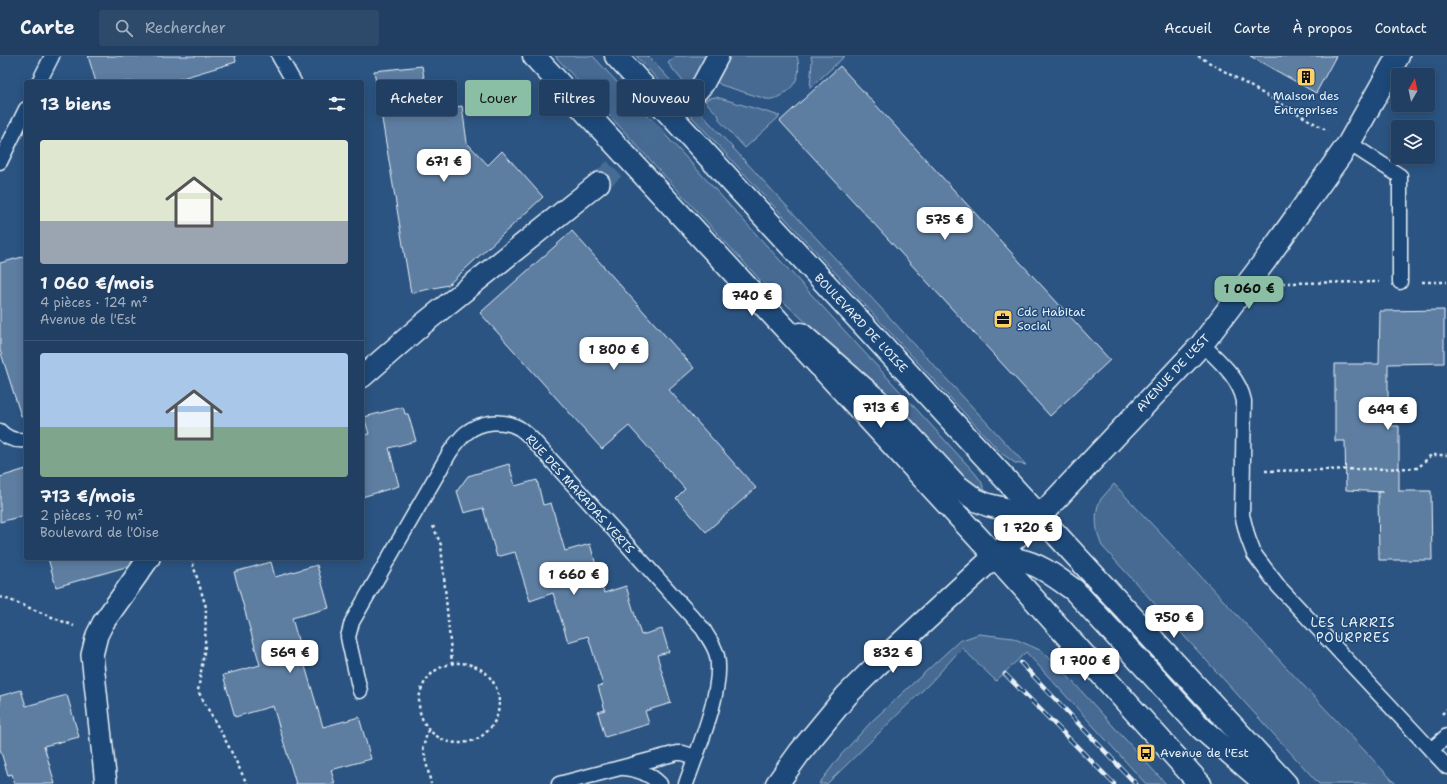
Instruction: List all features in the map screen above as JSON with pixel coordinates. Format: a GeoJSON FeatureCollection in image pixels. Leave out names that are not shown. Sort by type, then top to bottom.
{"type":"FeatureCollection","features":[{"type":"Feature","properties":{"kind":"main road"},"geometry":{"type":"LineString","coordinates":[[534,56],[994,556],[1200,784]]}},
{"type":"Feature","properties":{"kind":"main road","name":"BOULEVARD DE L'OISE"},"geometry":{"type":"LineString","coordinates":[[616,56],[1286,784]]}},
{"type":"Feature","properties":{"kind":"main road","name":"AVENUE DE L'EST"},"geometry":{"type":"LineString","coordinates":[[777,784],[800,752],[847,696],[876,666],[994,556],[1039,517],[1202,344],[1349,143],[1398,56]]}},
{"type":"Feature","properties":{"kind":"main road"},"geometry":{"type":"LineString","coordinates":[[748,288],[877,400],[956,485],[976,500],[988,505],[1039,517]]}},
{"type":"Feature","properties":{"kind":"main road"},"geometry":{"type":"LineString","coordinates":[[994,556],[1021,560],[1039,567],[1049,572],[1074,590],[1201,728],[1266,784]]}},
{"type":"Feature","properties":{"kind":"street"},"geometry":{"type":"LineString","coordinates":[[704,84],[718,56]]}},
{"type":"Feature","properties":{"kind":"street"},"geometry":{"type":"LineString","coordinates":[[364,375],[424,324],[599,183]]}},
{"type":"Feature","properties":{"kind":"street"},"geometry":{"type":"LineString","coordinates":[[106,784],[92,655],[97,635],[103,623],[148,560]]}},
{"type":"Feature","properties":{"kind":"lane"},"geometry":{"type":"LineString","coordinates":[[40,80],[52,56]]}},
{"type":"Feature","properties":{"kind":"lane"},"geometry":{"type":"LineString","coordinates":[[279,56],[293,80]]}},
{"type":"Feature","properties":{"kind":"lane"},"geometry":{"type":"LineString","coordinates":[[0,162],[24,113]]}},
{"type":"Feature","properties":{"kind":"lane"},"geometry":{"type":"LineString","coordinates":[[1349,143],[1400,176],[1400,282]]}},
{"type":"Feature","properties":{"kind":"lane"},"geometry":{"type":"LineString","coordinates":[[1202,344],[1235,378],[1242,391],[1244,401],[1242,515],[1254,554],[1279,587],[1447,767]]}},
{"type":"Feature","properties":{"kind":"lane","name":"RUE DES MARADAS VERTS"},"geometry":{"type":"LineString","coordinates":[[360,691],[349,642],[350,628],[422,500],[450,452],[459,440],[474,428],[491,423],[507,424],[519,428],[534,440],[712,642],[717,655],[718,670],[716,689],[686,784]]}},
{"type":"Feature","properties":{"kind":"lane"},"geometry":{"type":"LineString","coordinates":[[0,431],[8,438],[17,441],[24,440]]}},
{"type":"Feature","properties":{"kind":"lane"},"geometry":{"type":"LineString","coordinates":[[1432,750],[1447,736]]}},
{"type":"Feature","properties":{"kind":"lane"},"geometry":{"type":"LineString","coordinates":[[559,784],[680,752],[695,757]]}},
{"type":"Feature","properties":{"kind":"lane"},"geometry":{"type":"LineString","coordinates":[[622,767],[640,770],[655,779],[660,784]]}},
{"type":"Feature","properties":{"kind":"path"},"geometry":{"type":"LineString","coordinates":[[1198,56],[1349,143]]}},
{"type":"Feature","properties":{"kind":"path"},"geometry":{"type":"LineString","coordinates":[[1248,283],[1447,282]]}},
{"type":"Feature","properties":{"kind":"path"},"geometry":{"type":"LineString","coordinates":[[1242,472],[1418,468],[1431,455],[1447,455]]}},
{"type":"Feature","properties":{"kind":"path"},"geometry":{"type":"LineString","coordinates":[[422,500],[441,545],[452,663]]}},
{"type":"Feature","properties":{"kind":"path"},"geometry":{"type":"LineString","coordinates":[[191,560],[206,607],[205,646],[198,691],[228,745],[247,784]]}},
{"type":"Feature","properties":{"kind":"path"},"geometry":{"type":"LineString","coordinates":[[0,598],[10,600],[97,635]]}},
{"type":"Feature","properties":{"kind":"path"},"geometry":{"type":"LineString","coordinates":[[452,663],[466,663],[482,670],[492,680],[499,693],[500,707],[497,718],[490,730],[484,735],[468,743],[454,744],[440,739],[428,730],[420,714],[418,700],[425,681],[439,668],[452,663]]}},
{"type":"Feature","properties":{"kind":"path"},"geometry":{"type":"LineString","coordinates":[[428,730],[423,748],[431,784]]}},
{"type":"Feature","properties":{"kind":"shaded area"},"geometry":{"type":"Polygon","coordinates":[[[555,56],[593,56],[617,82],[617,116],[648,116],[974,472],[981,481],[985,491],[983,492],[972,487],[887,397],[761,281],[609,115],[609,80],[577,80],[555,56]]]}},
{"type":"Feature","properties":{"kind":"shaded area"},"geometry":{"type":"Polygon","coordinates":[[[636,56],[648,56],[670,80],[658,80],[636,56]]]}},
{"type":"Feature","properties":{"kind":"shaded area"},"geometry":{"type":"Polygon","coordinates":[[[676,56],[709,56],[694,80],[682,80],[668,63],[676,56]]]}},
{"type":"Feature","properties":{"kind":"shaded area"},"geometry":{"type":"Polygon","coordinates":[[[724,56],[797,56],[799,67],[798,76],[793,85],[786,92],[776,98],[766,99],[721,85],[716,81],[724,56]]]}},
{"type":"Feature","properties":{"kind":"shaded area"},"geometry":{"type":"Polygon","coordinates":[[[811,56],[845,56],[810,88],[811,56]]]}},
{"type":"Feature","properties":{"kind":"shaded area"},"geometry":{"type":"Polygon","coordinates":[[[716,97],[780,116],[745,148],[719,120],[719,116],[705,101],[709,98],[716,97]]]}},
{"type":"Feature","properties":{"kind":"shaded area"},"geometry":{"type":"Polygon","coordinates":[[[691,116],[703,116],[1026,465],[1015,463],[1001,453],[691,116]]]}},
{"type":"Feature","properties":{"kind":"shaded area"},"geometry":{"type":"Polygon","coordinates":[[[1114,484],[1396,784],[1319,784],[1102,546],[1098,535],[1096,522],[1098,504],[1114,484]]]}},
{"type":"Feature","properties":{"kind":"shaded area"},"geometry":{"type":"Polygon","coordinates":[[[979,634],[1013,638],[1042,651],[1063,671],[1166,784],[1146,784],[1026,652],[996,681],[962,648],[930,683],[827,784],[819,784],[840,756],[872,721],[959,641],[979,634]]]}},
{"type":"Feature","properties":{"kind":"building"},"geometry":{"type":"Polygon","coordinates":[[[88,56],[235,56],[236,62],[176,80],[95,80],[88,56]]]}},
{"type":"Feature","properties":{"kind":"building","name":"Maison des Entreprises"},"geometry":{"type":"Polygon","coordinates":[[[1250,56],[1336,56],[1316,93],[1250,56]]]}},
{"type":"Feature","properties":{"kind":"building"},"geometry":{"type":"Polygon","coordinates":[[[422,66],[424,80],[376,80],[376,83],[374,71],[422,66]]]}},
{"type":"Feature","properties":{"kind":"building"},"geometry":{"type":"Polygon","coordinates":[[[840,66],[1110,360],[1050,416],[780,121],[840,66]]]}},
{"type":"Feature","properties":{"kind":"building"},"geometry":{"type":"Polygon","coordinates":[[[462,106],[467,143],[488,165],[502,151],[543,197],[448,285],[411,293],[382,116],[457,116],[457,107],[462,106]]]}},
{"type":"Feature","properties":{"kind":"building"},"geometry":{"type":"Polygon","coordinates":[[[572,231],[694,368],[669,390],[756,488],[706,532],[676,498],[685,489],[629,426],[602,449],[480,313],[572,231]]]}},
{"type":"Feature","properties":{"kind":"building"},"geometry":{"type":"Polygon","coordinates":[[[24,257],[24,415],[21,416],[0,350],[0,263],[24,257]]]}},
{"type":"Feature","properties":{"kind":"building"},"geometry":{"type":"Polygon","coordinates":[[[1444,310],[1444,363],[1388,364],[1388,426],[1399,426],[1399,491],[1431,491],[1432,560],[1379,560],[1378,492],[1384,492],[1346,490],[1345,441],[1335,441],[1335,364],[1379,364],[1380,311],[1444,310]]]}},
{"type":"Feature","properties":{"kind":"building"},"geometry":{"type":"Polygon","coordinates":[[[403,407],[405,414],[408,414],[416,441],[389,448],[399,486],[364,496],[364,435],[369,434],[364,417],[403,407]]]}},
{"type":"Feature","properties":{"kind":"building"},"geometry":{"type":"Polygon","coordinates":[[[509,464],[515,486],[537,480],[543,505],[551,503],[565,551],[590,544],[604,593],[626,586],[641,635],[662,629],[669,652],[657,655],[671,703],[645,711],[649,724],[605,737],[598,712],[605,710],[598,686],[603,685],[588,636],[568,642],[553,593],[530,601],[515,552],[497,557],[483,508],[464,513],[457,491],[468,476],[509,464]]]}},
{"type":"Feature","properties":{"kind":"building"},"geometry":{"type":"Polygon","coordinates":[[[24,470],[24,516],[0,522],[0,477],[24,470]]]}},
{"type":"Feature","properties":{"kind":"building"},"geometry":{"type":"Polygon","coordinates":[[[49,560],[133,560],[129,566],[56,587],[49,560]]]}},
{"type":"Feature","properties":{"kind":"building"},"geometry":{"type":"Polygon","coordinates":[[[271,562],[275,577],[317,565],[329,608],[292,618],[305,666],[323,727],[359,717],[371,759],[331,770],[335,784],[296,784],[273,706],[235,717],[223,675],[260,665],[234,572],[271,562]]]}},
{"type":"Feature","properties":{"kind":"building"},"geometry":{"type":"Polygon","coordinates":[[[21,690],[26,706],[67,695],[79,737],[44,746],[55,784],[15,784],[12,774],[8,775],[0,749],[0,696],[21,690]]]}},
{"type":"Feature","properties":{"kind":"tunnel"},"geometry":{"type":"LineString","coordinates":[[599,183],[670,116]]}},
{"type":"Feature","properties":{"kind":"railway"},"geometry":{"type":"LineString","coordinates":[[1021,663],[1136,784]]}},
{"type":"Feature","properties":{"kind":"railway"},"geometry":{"type":"LineString","coordinates":[[1005,674],[1114,784]]}},
{"type":"Feature","properties":{"kind":"place","name":"Maison des Entreprises"},"geometry":{"type":"Point","coordinates":[1306,77]}},
{"type":"Feature","properties":{"kind":"place","name":"Cdc Habitat Social"},"geometry":{"type":"Point","coordinates":[1003,319]}},
{"type":"Feature","properties":{"kind":"place","name":"Avenue de l'Est"},"geometry":{"type":"Point","coordinates":[1146,753]}},
{"type":"Feature","properties":{"kind":"district","name":"LES LARRIS POURPRES"},"geometry":{"type":"Point","coordinates":[1353,630]}}]}
